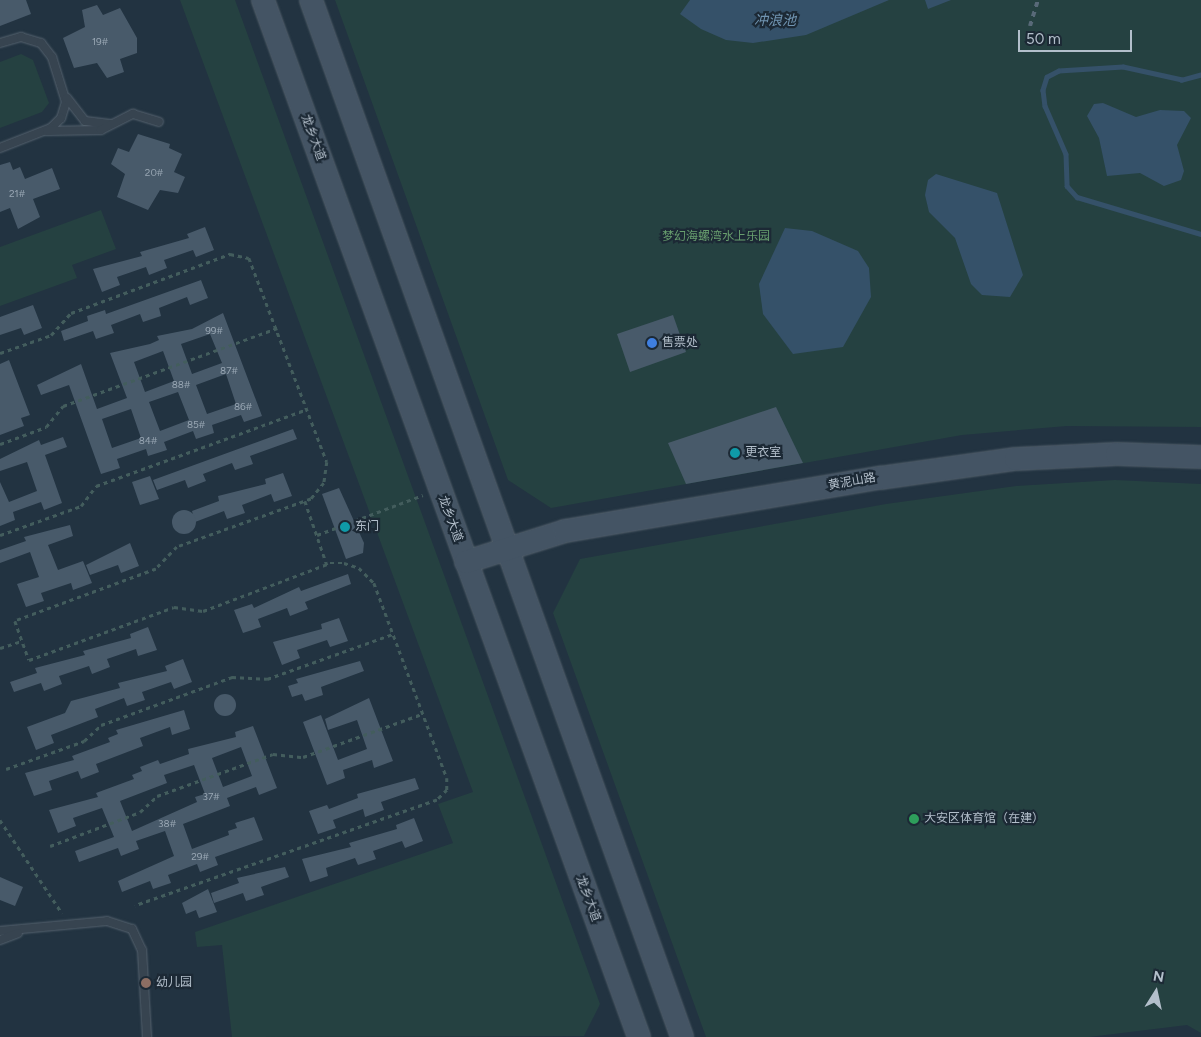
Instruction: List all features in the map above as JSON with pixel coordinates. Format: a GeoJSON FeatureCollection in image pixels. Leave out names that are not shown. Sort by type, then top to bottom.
{"type":"FeatureCollection","features":[{"type":"Feature","properties":{"kind":"main road","name":"龙乡大道"},"geometry":{"type":"LineString","coordinates":[[264,0],[438,489],[639,1037]]}},
{"type":"Feature","properties":{"kind":"main road"},"geometry":{"type":"LineString","coordinates":[[311,0],[682,1037]]}},
{"type":"Feature","properties":{"kind":"main road","name":"黄泥山路"},"geometry":{"type":"LineString","coordinates":[[466,562],[508,547],[575,529],[1006,460],[1117,454],[1201,457]]}},
{"type":"Feature","properties":{"kind":"lane"},"geometry":{"type":"LineString","coordinates":[[0,43],[21,37],[41,43],[52,57],[73,111],[85,121],[104,125],[138,114],[159,122]]}},
{"type":"Feature","properties":{"kind":"lane"},"geometry":{"type":"LineString","coordinates":[[0,148],[45,131],[61,118],[65,92]]}},
{"type":"Feature","properties":{"kind":"lane"},"geometry":{"type":"LineString","coordinates":[[45,131],[101,130],[117,121]]}},
{"type":"Feature","properties":{"kind":"lane"},"geometry":{"type":"LineString","coordinates":[[0,931],[113,921],[137,934],[142,950],[147,1037]]}},
{"type":"Feature","properties":{"kind":"lane"},"geometry":{"type":"LineString","coordinates":[[0,940],[34,929]]}},
{"type":"Feature","properties":{"kind":"path"},"geometry":{"type":"LineString","coordinates":[[0,353],[51,335],[71,313],[230,254],[244,255],[254,264],[328,469],[321,489],[305,501],[178,547],[156,569],[15,621],[29,660],[174,607],[203,611],[327,565],[344,563],[369,577],[393,634],[446,778],[446,790],[437,800],[135,906]]}},
{"type":"Feature","properties":{"kind":"path"},"geometry":{"type":"LineString","coordinates":[[0,444],[46,427],[63,406],[278,328]]}},
{"type":"Feature","properties":{"kind":"path"},"geometry":{"type":"LineString","coordinates":[[0,535],[81,506],[96,486],[307,408]]}},
{"type":"Feature","properties":{"kind":"path"},"geometry":{"type":"LineString","coordinates":[[317,535],[438,489]]}},
{"type":"Feature","properties":{"kind":"path"},"geometry":{"type":"LineString","coordinates":[[305,501],[327,565]]}},
{"type":"Feature","properties":{"kind":"path"},"geometry":{"type":"LineString","coordinates":[[6,769],[84,741],[101,725],[232,677],[267,679],[393,634]]}},
{"type":"Feature","properties":{"kind":"path"},"geometry":{"type":"LineString","coordinates":[[0,648],[23,641]]}},
{"type":"Feature","properties":{"kind":"path"},"geometry":{"type":"LineString","coordinates":[[50,846],[140,812],[156,796],[273,754],[303,757],[422,714]]}},
{"type":"Feature","properties":{"kind":"path"},"geometry":{"type":"LineString","coordinates":[[0,820],[70,925]]}},
{"type":"Feature","properties":{"kind":"green space"},"geometry":{"type":"Polygon","coordinates":[[[180,0],[235,0],[600,1004],[584,1036],[232,1037],[222,945],[197,947],[195,932],[453,843],[438,804],[473,792],[180,0]]]}},
{"type":"Feature","properties":{"kind":"green space","name":"梦幻海螺湾水上乐园"},"geometry":{"type":"Polygon","coordinates":[[[335,0],[1201,0],[1201,427],[1067,426],[962,435],[551,508],[508,480],[335,0]]]}},
{"type":"Feature","properties":{"kind":"green space"},"geometry":{"type":"Polygon","coordinates":[[[21,54],[33,60],[49,103],[42,112],[0,128],[0,62],[21,54]]]}},
{"type":"Feature","properties":{"kind":"green space"},"geometry":{"type":"Polygon","coordinates":[[[101,210],[116,249],[72,265],[77,278],[0,306],[0,247],[101,210]]]}},
{"type":"Feature","properties":{"kind":"green space","name":"大安区体育馆（在建）"},"geometry":{"type":"Polygon","coordinates":[[[1115,480],[1201,484],[1201,1033],[1187,1025],[1089,1037],[706,1037],[553,613],[580,559],[886,504],[1016,486],[1115,480]]]}},
{"type":"Feature","properties":{"kind":"water","name":"冲浪池"},"geometry":{"type":"Polygon","coordinates":[[[690,0],[889,0],[806,35],[753,43],[726,40],[701,29],[680,14],[690,0]]]}},
{"type":"Feature","properties":{"kind":"water"},"geometry":{"type":"Polygon","coordinates":[[[925,0],[951,0],[928,9],[925,0]]]}},
{"type":"Feature","properties":{"kind":"water"},"geometry":{"type":"Polygon","coordinates":[[[1103,103],[1136,117],[1160,110],[1184,111],[1191,118],[1177,145],[1184,171],[1181,180],[1164,186],[1140,173],[1107,176],[1099,138],[1087,116],[1094,104],[1103,103]]]}},
{"type":"Feature","properties":{"kind":"water"},"geometry":{"type":"Polygon","coordinates":[[[936,174],[997,193],[1023,275],[1010,297],[982,295],[971,284],[955,238],[929,212],[925,195],[928,180],[936,174]]]}},
{"type":"Feature","properties":{"kind":"water"},"geometry":{"type":"Polygon","coordinates":[[[785,228],[812,231],[858,251],[869,268],[871,297],[843,347],[793,354],[763,314],[759,284],[785,228]]]}},
{"type":"Feature","properties":{"kind":"building"},"geometry":{"type":"Polygon","coordinates":[[[0,0],[26,0],[31,14],[0,26],[0,0]]]}},
{"type":"Feature","properties":{"kind":"building"},"geometry":{"type":"Polygon","coordinates":[[[97,5],[103,15],[120,8],[137,38],[137,53],[120,59],[124,72],[107,78],[97,63],[74,68],[63,38],[85,27],[82,10],[97,5]]]}},
{"type":"Feature","properties":{"kind":"building"},"geometry":{"type":"Polygon","coordinates":[[[138,134],[170,144],[169,148],[182,154],[174,172],[185,177],[178,193],[160,190],[148,210],[117,197],[125,174],[111,164],[118,148],[129,152],[138,134]]]}},
{"type":"Feature","properties":{"kind":"building"},"geometry":{"type":"Polygon","coordinates":[[[10,162],[13,170],[20,167],[25,179],[52,168],[60,189],[33,199],[40,217],[18,229],[10,208],[0,212],[0,165],[10,162]]]}},
{"type":"Feature","properties":{"kind":"building"},"geometry":{"type":"Polygon","coordinates":[[[205,227],[214,250],[196,257],[193,250],[164,260],[167,268],[149,275],[146,267],[117,277],[120,285],[102,292],[93,269],[142,256],[140,252],[189,238],[187,234],[205,227]]]}},
{"type":"Feature","properties":{"kind":"building"},"geometry":{"type":"Polygon","coordinates":[[[201,280],[208,298],[190,305],[187,297],[159,308],[161,316],[143,322],[140,314],[111,325],[114,333],[96,339],[93,331],[64,341],[61,331],[88,321],[87,316],[105,310],[106,314],[201,280]]]}},
{"type":"Feature","properties":{"kind":"building"},"geometry":{"type":"Polygon","coordinates":[[[33,305],[42,328],[24,335],[21,328],[0,335],[0,317],[33,305]]]}},
{"type":"Feature","properties":{"kind":"building"},"geometry":{"type":"Polygon","coordinates":[[[223,313],[262,416],[244,422],[241,415],[212,425],[214,433],[196,439],[193,431],[164,442],[167,450],[148,456],[146,449],[117,459],[120,468],[101,474],[69,385],[41,395],[37,385],[81,364],[97,409],[127,398],[110,353],[150,344],[159,340],[157,336],[192,329],[223,313]],[[210,334],[181,344],[192,374],[222,363],[210,334]],[[163,351],[134,362],[145,392],[174,381],[163,351]],[[226,374],[196,385],[207,414],[236,404],[226,374]],[[178,392],[149,402],[160,431],[189,420],[178,392]],[[131,409],[102,419],[112,448],[141,438],[131,409]]]}},
{"type":"Feature","properties":{"kind":"building","name":"售票处"},"geometry":{"type":"Polygon","coordinates":[[[673,315],[686,352],[630,372],[617,334],[673,315]]]}},
{"type":"Feature","properties":{"kind":"building"},"geometry":{"type":"Polygon","coordinates":[[[9,360],[30,415],[21,418],[24,426],[0,435],[0,364],[9,360]]]}},
{"type":"Feature","properties":{"kind":"building","name":"更衣室"},"geometry":{"type":"Polygon","coordinates":[[[776,407],[803,463],[686,484],[668,443],[776,407]]]}},
{"type":"Feature","properties":{"kind":"building"},"geometry":{"type":"Polygon","coordinates":[[[293,429],[297,439],[250,456],[253,464],[235,470],[232,463],[203,474],[206,481],[188,488],[185,480],[157,490],[153,480],[293,429]]]}},
{"type":"Feature","properties":{"kind":"building"},"geometry":{"type":"Polygon","coordinates":[[[63,437],[67,447],[45,455],[62,503],[44,510],[41,502],[13,512],[15,520],[0,526],[0,482],[9,502],[37,491],[27,462],[0,471],[0,459],[39,440],[41,445],[63,437]]]}},
{"type":"Feature","properties":{"kind":"building"},"geometry":{"type":"Polygon","coordinates":[[[283,473],[292,496],[274,502],[271,494],[242,505],[245,513],[227,519],[224,511],[195,522],[192,511],[219,501],[218,496],[266,484],[265,479],[283,473]]]}},
{"type":"Feature","properties":{"kind":"building"},"geometry":{"type":"Polygon","coordinates":[[[150,476],[159,499],[140,505],[132,482],[150,476]]]}},
{"type":"Feature","properties":{"kind":"building","name":"东门"},"geometry":{"type":"Polygon","coordinates":[[[339,488],[364,543],[363,553],[346,559],[322,494],[339,488]]]}},
{"type":"Feature","properties":{"kind":"building"},"geometry":{"type":"Polygon","coordinates":[[[184,510],[193,513],[196,522],[193,531],[184,534],[175,531],[172,522],[175,513],[184,510]]]}},
{"type":"Feature","properties":{"kind":"building"},"geometry":{"type":"Polygon","coordinates":[[[70,525],[73,536],[48,545],[58,570],[83,561],[92,583],[73,590],[71,583],[41,593],[44,601],[26,607],[17,584],[39,577],[30,552],[0,563],[0,550],[26,541],[24,537],[70,525]]]}},
{"type":"Feature","properties":{"kind":"building"},"geometry":{"type":"Polygon","coordinates":[[[130,543],[139,566],[121,573],[118,565],[90,575],[86,565],[130,543]]]}},
{"type":"Feature","properties":{"kind":"building"},"geometry":{"type":"Polygon","coordinates":[[[348,574],[351,584],[305,602],[308,609],[290,616],[287,608],[258,619],[261,627],[243,633],[234,610],[252,604],[254,608],[299,587],[301,591],[348,574]]]}},
{"type":"Feature","properties":{"kind":"building"},"geometry":{"type":"Polygon","coordinates":[[[339,618],[348,641],[330,647],[327,640],[297,650],[300,658],[282,665],[273,642],[322,629],[321,624],[339,618]]]}},
{"type":"Feature","properties":{"kind":"building"},"geometry":{"type":"Polygon","coordinates":[[[148,627],[157,650],[138,656],[136,649],[107,659],[110,667],[92,674],[89,666],[59,676],[62,684],[44,691],[41,683],[14,692],[10,682],[37,673],[35,668],[85,655],[83,651],[131,638],[130,634],[148,627]]]}},
{"type":"Feature","properties":{"kind":"building"},"geometry":{"type":"Polygon","coordinates":[[[183,659],[192,682],[174,689],[171,682],[142,692],[145,700],[127,706],[124,698],[95,709],[98,717],[51,735],[54,743],[36,750],[27,727],[65,713],[71,701],[120,688],[118,683],[167,671],[165,666],[183,659]]]}},
{"type":"Feature","properties":{"kind":"building"},"geometry":{"type":"Polygon","coordinates":[[[360,661],[364,671],[321,687],[323,695],[305,701],[302,694],[292,697],[288,686],[298,683],[296,679],[360,661]]]}},
{"type":"Feature","properties":{"kind":"building"},"geometry":{"type":"Polygon","coordinates":[[[225,694],[233,697],[236,705],[233,713],[225,716],[217,713],[214,705],[217,697],[225,694]]]}},
{"type":"Feature","properties":{"kind":"building"},"geometry":{"type":"Polygon","coordinates":[[[369,698],[393,761],[374,768],[372,760],[343,770],[345,778],[327,785],[303,722],[321,715],[338,760],[367,749],[357,720],[328,730],[325,719],[369,698]]]}},
{"type":"Feature","properties":{"kind":"building"},"geometry":{"type":"Polygon","coordinates":[[[184,710],[190,729],[172,735],[170,727],[140,738],[143,746],[96,764],[99,772],[81,779],[78,771],[49,781],[52,790],[34,796],[25,773],[74,760],[72,756],[110,742],[108,738],[118,734],[116,730],[184,710]]]}},
{"type":"Feature","properties":{"kind":"building"},"geometry":{"type":"Polygon","coordinates":[[[253,726],[277,788],[259,795],[256,787],[227,798],[230,806],[183,824],[192,849],[229,835],[228,831],[237,828],[235,823],[254,817],[263,840],[215,857],[218,865],[200,872],[197,864],[168,875],[171,883],[153,889],[150,881],[122,892],[118,881],[174,856],[165,831],[136,841],[139,849],[121,856],[118,848],[79,862],[75,851],[114,837],[102,808],[73,818],[76,826],[58,833],[49,810],[98,797],[96,793],[134,779],[132,775],[142,771],[140,767],[158,760],[160,764],[189,754],[188,749],[236,737],[235,732],[253,726]],[[241,747],[212,758],[223,787],[252,776],[241,747]],[[194,765],[164,775],[167,783],[120,801],[132,831],[197,802],[195,797],[205,794],[194,765]]]}},
{"type":"Feature","properties":{"kind":"building"},"geometry":{"type":"Polygon","coordinates":[[[415,778],[419,789],[381,802],[384,810],[365,817],[363,809],[333,820],[336,828],[318,834],[309,811],[327,805],[329,809],[358,798],[357,794],[415,778]]]}},
{"type":"Feature","properties":{"kind":"building"},"geometry":{"type":"Polygon","coordinates":[[[414,818],[423,841],[405,848],[402,841],[373,851],[376,859],[358,865],[355,858],[326,868],[328,876],[310,882],[302,859],[351,847],[349,843],[397,829],[396,825],[414,818]]]}},
{"type":"Feature","properties":{"kind":"building"},"geometry":{"type":"Polygon","coordinates":[[[285,867],[289,877],[261,887],[264,895],[246,901],[243,893],[214,903],[211,893],[239,883],[237,878],[285,867]]]}},
{"type":"Feature","properties":{"kind":"building"},"geometry":{"type":"Polygon","coordinates":[[[0,877],[23,887],[15,906],[0,900],[0,877]]]}},
{"type":"Feature","properties":{"kind":"building"},"geometry":{"type":"Polygon","coordinates":[[[208,889],[217,912],[199,918],[196,910],[186,914],[182,903],[208,889]]]}},
{"type":"Feature","properties":{"kind":"waterway"},"geometry":{"type":"LineString","coordinates":[[1201,75],[1182,80],[1123,67],[1059,71],[1047,77],[1043,90],[1045,106],[1066,154],[1067,186],[1077,197],[1201,234]]}},
{"type":"Feature","properties":{"kind":"railway"},"geometry":{"type":"LineString","coordinates":[[1030,26],[1038,0]]}},
{"type":"Feature","properties":{"kind":"place","name":"售票处"},"geometry":{"type":"Point","coordinates":[652,343]}},
{"type":"Feature","properties":{"kind":"place","name":"更衣室"},"geometry":{"type":"Point","coordinates":[735,453]}},
{"type":"Feature","properties":{"kind":"place","name":"东门"},"geometry":{"type":"Point","coordinates":[345,527]}},
{"type":"Feature","properties":{"kind":"place","name":"大安区体育馆（在建）"},"geometry":{"type":"Point","coordinates":[914,819]}},
{"type":"Feature","properties":{"kind":"place","name":"幼儿园"},"geometry":{"type":"Point","coordinates":[146,983]}}]}
